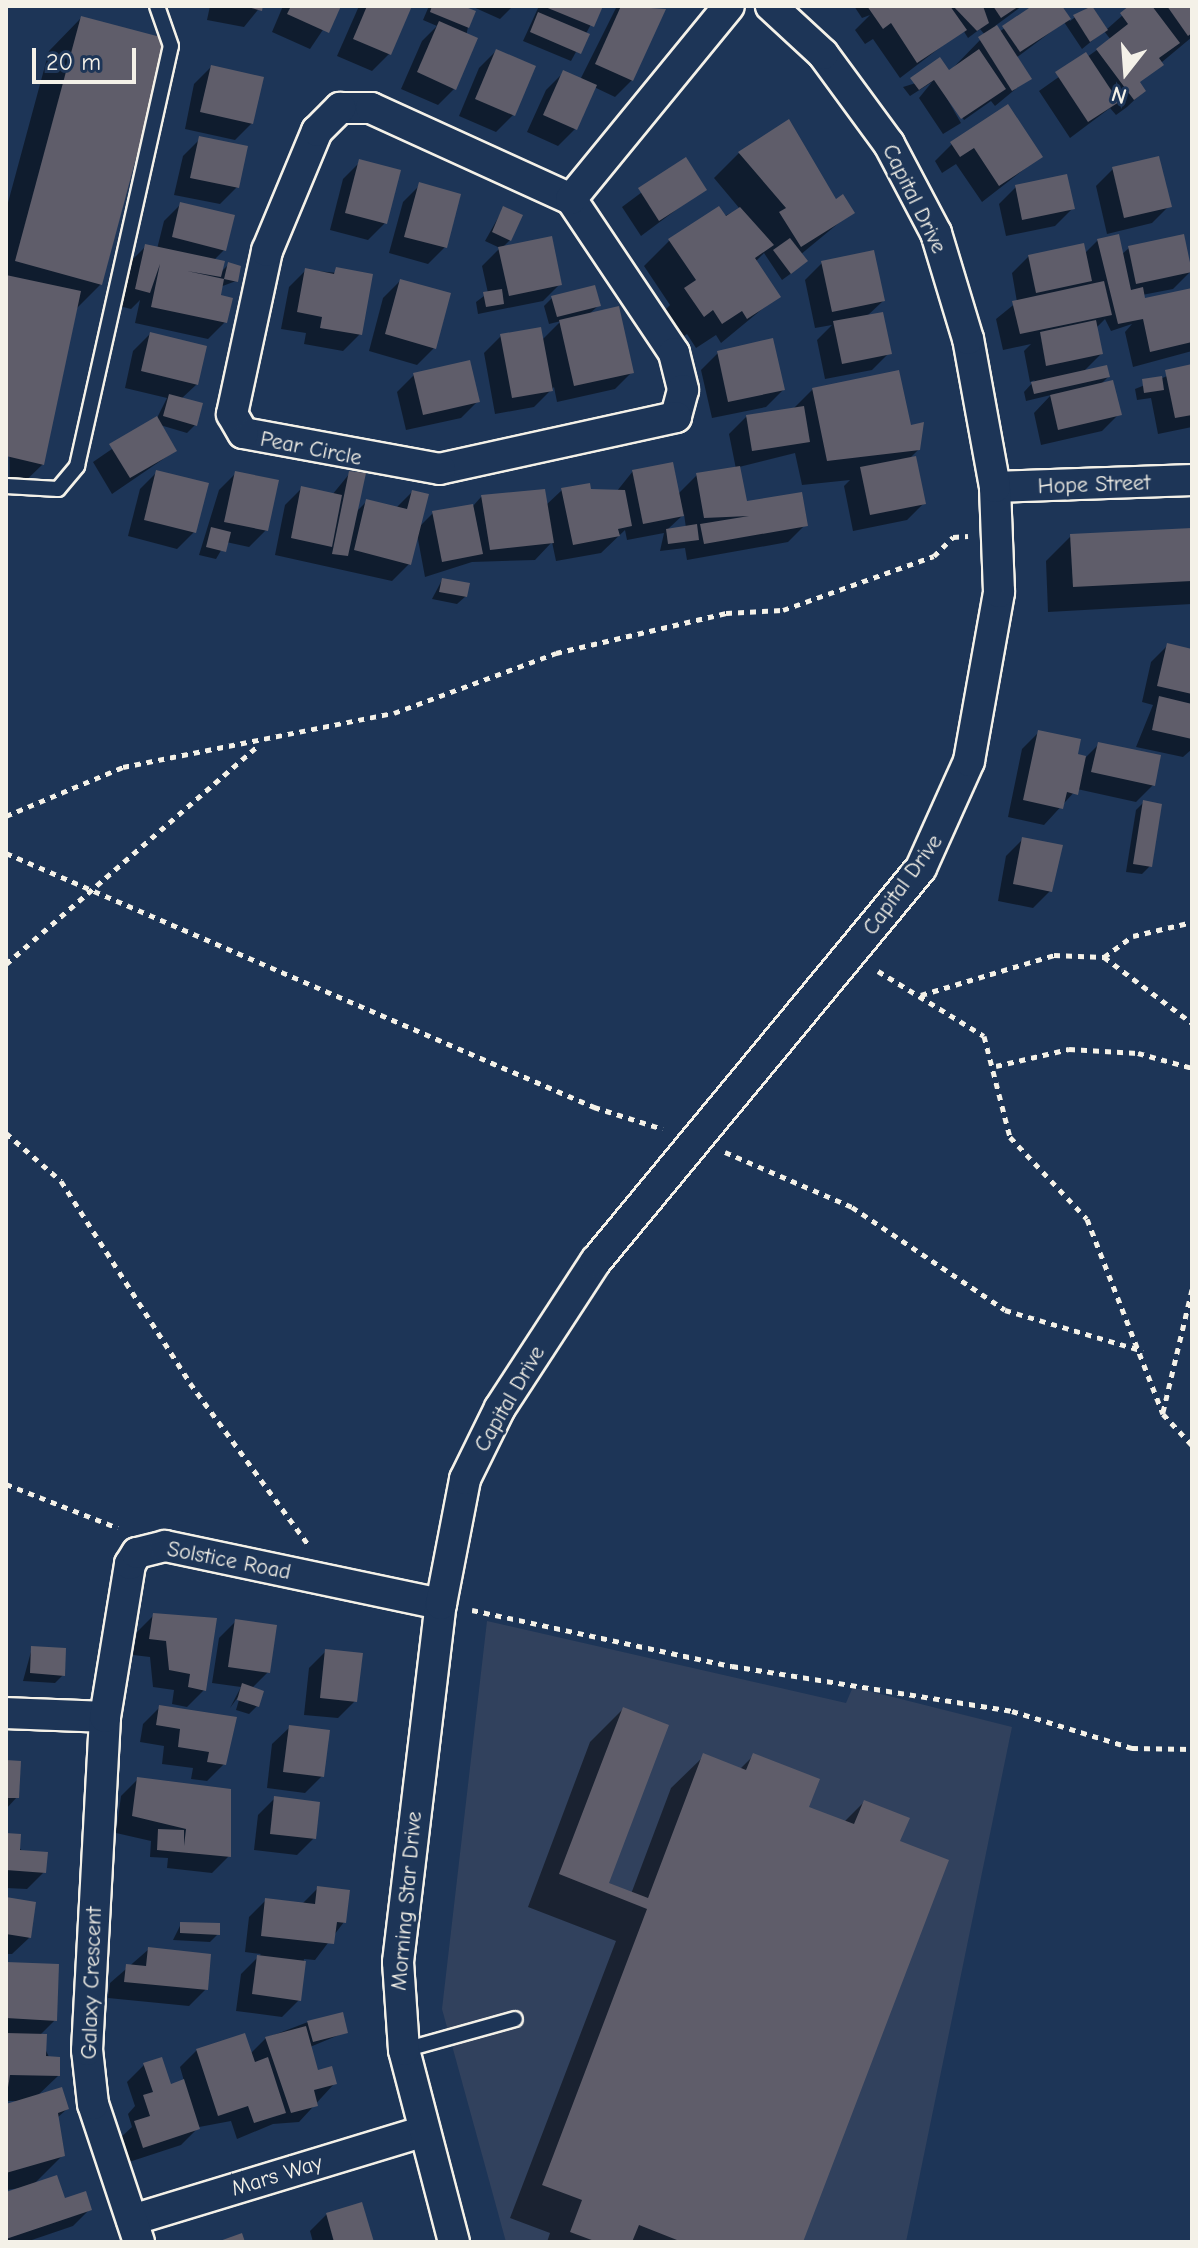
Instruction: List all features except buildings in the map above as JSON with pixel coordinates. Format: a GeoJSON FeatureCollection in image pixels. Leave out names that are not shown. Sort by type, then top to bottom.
{"type":"FeatureCollection","features":[{"type":"Feature","properties":{"kind":"street"},"geometry":{"type":"LineString","coordinates":[[571,199],[729,6]]}},
{"type":"Feature","properties":{"kind":"street","name":"Capital Drive"},"geometry":{"type":"LineString","coordinates":[[441,1604],[465,1479],[500,1408],[596,1261],[693,1139],[852,955],[921,868],[969,761],[999,592],[995,487],[968,339],[936,233],[889,144],[823,54],[771,6]]}},
{"type":"Feature","properties":{"kind":"street","name":"Pear Circle"},"geometry":{"type":"LineString","coordinates":[[371,108],[571,199],[674,353],[683,390],[676,417],[440,469],[257,440],[235,425],[267,251],[328,117],[371,108]]}},
{"type":"Feature","properties":{"kind":"street","name":"Hope Street"},"geometry":{"type":"LineString","coordinates":[[995,487],[1192,480]]}},
{"type":"Feature","properties":{"kind":"street","name":"Solstice Road"},"geometry":{"type":"LineString","coordinates":[[105,1717],[125,1581],[137,1553],[149,1547],[441,1604]]}},
{"type":"Feature","properties":{"kind":"street","name":"Morning Star Drive"},"geometry":{"type":"LineString","coordinates":[[441,1604],[398,1962],[404,2050],[422,2132],[454,2242]]}},
{"type":"Feature","properties":{"kind":"street"},"geometry":{"type":"LineString","coordinates":[[6,1713],[105,1717]]}},
{"type":"Feature","properties":{"kind":"street","name":"Galaxy Crescent"},"geometry":{"type":"LineString","coordinates":[[105,1717],[89,2077],[135,2231]]}},
{"type":"Feature","properties":{"kind":"street","name":"Mars Way"},"geometry":{"type":"LineString","coordinates":[[135,2231],[422,2132]]}},
{"type":"Feature","properties":{"kind":"lane"},"geometry":{"type":"LineString","coordinates":[[6,486],[58,489],[77,466],[171,46],[157,6]]}},
{"type":"Feature","properties":{"kind":"lane"},"geometry":{"type":"LineString","coordinates":[[404,2050],[515,2019]]}},
{"type":"Feature","properties":{"kind":"path"},"geometry":{"type":"LineString","coordinates":[[6,816],[123,767],[260,745],[394,713],[556,653],[726,613],[783,610],[934,556],[953,537],[997,535]]}},
{"type":"Feature","properties":{"kind":"path"},"geometry":{"type":"LineString","coordinates":[[6,964],[95,892],[260,745]]}},
{"type":"Feature","properties":{"kind":"path"},"geometry":{"type":"LineString","coordinates":[[6,853],[594,1107],[693,1139],[852,1207],[1005,1310],[1143,1351]]}},
{"type":"Feature","properties":{"kind":"path"},"geometry":{"type":"LineString","coordinates":[[1104,957],[1133,936],[1192,922]]}},
{"type":"Feature","properties":{"kind":"path"},"geometry":{"type":"LineString","coordinates":[[852,955],[984,1036],[996,1066],[1010,1137],[1087,1219],[1143,1351],[1163,1414],[1192,1445]]}},
{"type":"Feature","properties":{"kind":"path"},"geometry":{"type":"LineString","coordinates":[[921,995],[1054,955],[1104,957],[1192,1023]]}},
{"type":"Feature","properties":{"kind":"path"},"geometry":{"type":"LineString","coordinates":[[996,1066],[1069,1049],[1138,1053],[1192,1068]]}},
{"type":"Feature","properties":{"kind":"path"},"geometry":{"type":"LineString","coordinates":[[6,1133],[61,1181],[190,1383],[293,1515],[326,1581]]}},
{"type":"Feature","properties":{"kind":"path"},"geometry":{"type":"LineString","coordinates":[[1163,1414],[1192,1289]]}},
{"type":"Feature","properties":{"kind":"path"},"geometry":{"type":"LineString","coordinates":[[6,1484],[95,1514],[149,1547]]}},
{"type":"Feature","properties":{"kind":"path"},"geometry":{"type":"LineString","coordinates":[[441,1604],[732,1666],[1012,1711],[1132,1748],[1192,1749]]}},
{"type":"Feature","properties":{"kind":"shaded area"},"geometry":{"type":"Polygon","coordinates":[[[487,1621],[846,1703],[852,1689],[861,1689],[1012,1727],[906,2242],[506,2242],[442,2009],[487,1621]]]}}]}
